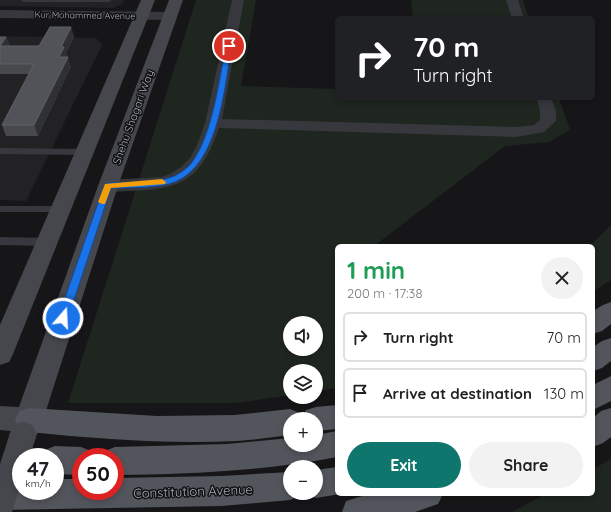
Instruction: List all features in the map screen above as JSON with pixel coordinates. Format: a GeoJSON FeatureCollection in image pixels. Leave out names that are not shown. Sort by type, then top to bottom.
{"type":"FeatureCollection","features":[{"type":"Feature","properties":{"kind":"main road"},"geometry":{"type":"LineString","coordinates":[[0,354],[8,325],[47,242],[142,14]]}},
{"type":"Feature","properties":{"kind":"main road","name":"Shehu Shagari Way"},"geometry":{"type":"LineString","coordinates":[[0,507],[108,186],[170,14]]}},
{"type":"Feature","properties":{"kind":"main road"},"geometry":{"type":"LineString","coordinates":[[595,323],[611,312]]}},
{"type":"Feature","properties":{"kind":"main road"},"geometry":{"type":"LineString","coordinates":[[595,359],[611,348]]}},
{"type":"Feature","properties":{"kind":"main road"},"geometry":{"type":"LineString","coordinates":[[595,397],[611,388]]}},
{"type":"Feature","properties":{"kind":"main road"},"geometry":{"type":"LineString","coordinates":[[323,418],[335,417]]}},
{"type":"Feature","properties":{"kind":"main road"},"geometry":{"type":"LineString","coordinates":[[0,418],[24,439]]}},
{"type":"Feature","properties":{"kind":"main road"},"geometry":{"type":"LineString","coordinates":[[595,432],[611,420]]}},
{"type":"Feature","properties":{"kind":"main road"},"geometry":{"type":"LineString","coordinates":[[0,461],[24,439],[102,426],[164,429],[236,428],[283,423]]}},
{"type":"Feature","properties":{"kind":"main road"},"geometry":{"type":"LineString","coordinates":[[124,461],[180,460],[254,455],[319,448],[335,444]]}},
{"type":"Feature","properties":{"kind":"main road"},"geometry":{"type":"LineString","coordinates":[[323,483],[335,481]]}},
{"type":"Feature","properties":{"kind":"main road","name":"Constitution Avenue"},"geometry":{"type":"LineString","coordinates":[[0,495],[222,492],[283,487]]}},
{"type":"Feature","properties":{"kind":"main road"},"geometry":{"type":"LineString","coordinates":[[357,512],[420,496]]}},
{"type":"Feature","properties":{"kind":"street"},"geometry":{"type":"LineString","coordinates":[[108,186],[172,180],[186,173],[196,162],[208,141],[213,123],[238,0]]}},
{"type":"Feature","properties":{"kind":"street"},"geometry":{"type":"LineString","coordinates":[[512,0],[517,16]]}},
{"type":"Feature","properties":{"kind":"street","name":"Kur Mohammed Avenue"},"geometry":{"type":"LineString","coordinates":[[0,14],[170,14]]}},
{"type":"Feature","properties":{"kind":"street","name":"Kur Mohammed Avenue"},"geometry":{"type":"LineString","coordinates":[[0,25],[142,14]]}},
{"type":"Feature","properties":{"kind":"street"},"geometry":{"type":"LineString","coordinates":[[213,123],[516,132],[539,129],[548,121],[548,110],[545,100]]}},
{"type":"Feature","properties":{"kind":"lane"},"geometry":{"type":"LineString","coordinates":[[24,0],[109,0]]}},
{"type":"Feature","properties":{"kind":"lane"},"geometry":{"type":"LineString","coordinates":[[0,151],[85,152]]}},
{"type":"Feature","properties":{"kind":"lane"},"geometry":{"type":"LineString","coordinates":[[0,209],[61,209]]}},
{"type":"Feature","properties":{"kind":"lane"},"geometry":{"type":"LineString","coordinates":[[0,241],[47,242]]}},
{"type":"Feature","properties":{"kind":"shaded area"},"geometry":{"type":"Polygon","coordinates":[[[0,0],[124,0],[122,4],[113,8],[0,6],[0,0]]]}},
{"type":"Feature","properties":{"kind":"shaded area"},"geometry":{"type":"Polygon","coordinates":[[[196,0],[256,0],[241,86],[335,89],[335,100],[560,100],[570,130],[549,142],[505,146],[377,244],[335,244],[335,388],[323,390],[323,364],[283,364],[283,396],[237,403],[68,403],[196,0]]]}},
{"type":"Feature","properties":{"kind":"shaded area"},"geometry":{"type":"Polygon","coordinates":[[[411,0],[523,0],[528,16],[413,16],[411,0]]]}},
{"type":"Feature","properties":{"kind":"shaded area"},"geometry":{"type":"Polygon","coordinates":[[[0,36],[96,38],[102,45],[26,201],[0,200],[0,36]]]}},
{"type":"Feature","properties":{"kind":"shaded area"},"geometry":{"type":"Polygon","coordinates":[[[611,225],[611,280],[595,291],[595,244],[592,244],[611,225]]]}},
{"type":"Feature","properties":{"kind":"shaded area"},"geometry":{"type":"Polygon","coordinates":[[[611,459],[611,512],[512,512],[542,496],[595,496],[595,468],[611,459]]]}},
{"type":"Feature","properties":{"kind":"building"},"geometry":{"type":"Polygon","coordinates":[[[50,27],[71,27],[61,47],[64,47],[59,57],[68,57],[34,125],[2,125],[34,64],[0,64],[0,46],[39,46],[50,27]]]}},
{"type":"Feature","properties":{"kind":"building"},"geometry":{"type":"Polygon","coordinates":[[[0,37],[6,37],[0,46],[0,37]]]}},
{"type":"Feature","properties":{"kind":"slow traffic"},"geometry":{"type":"LineString","coordinates":[[102,202],[108,186],[162,182]]}},
{"type":"Feature","properties":{"kind":"route"},"geometry":{"type":"LineString","coordinates":[[63,318],[108,186],[172,180],[186,173],[196,162],[208,141],[229,46]]}}]}
